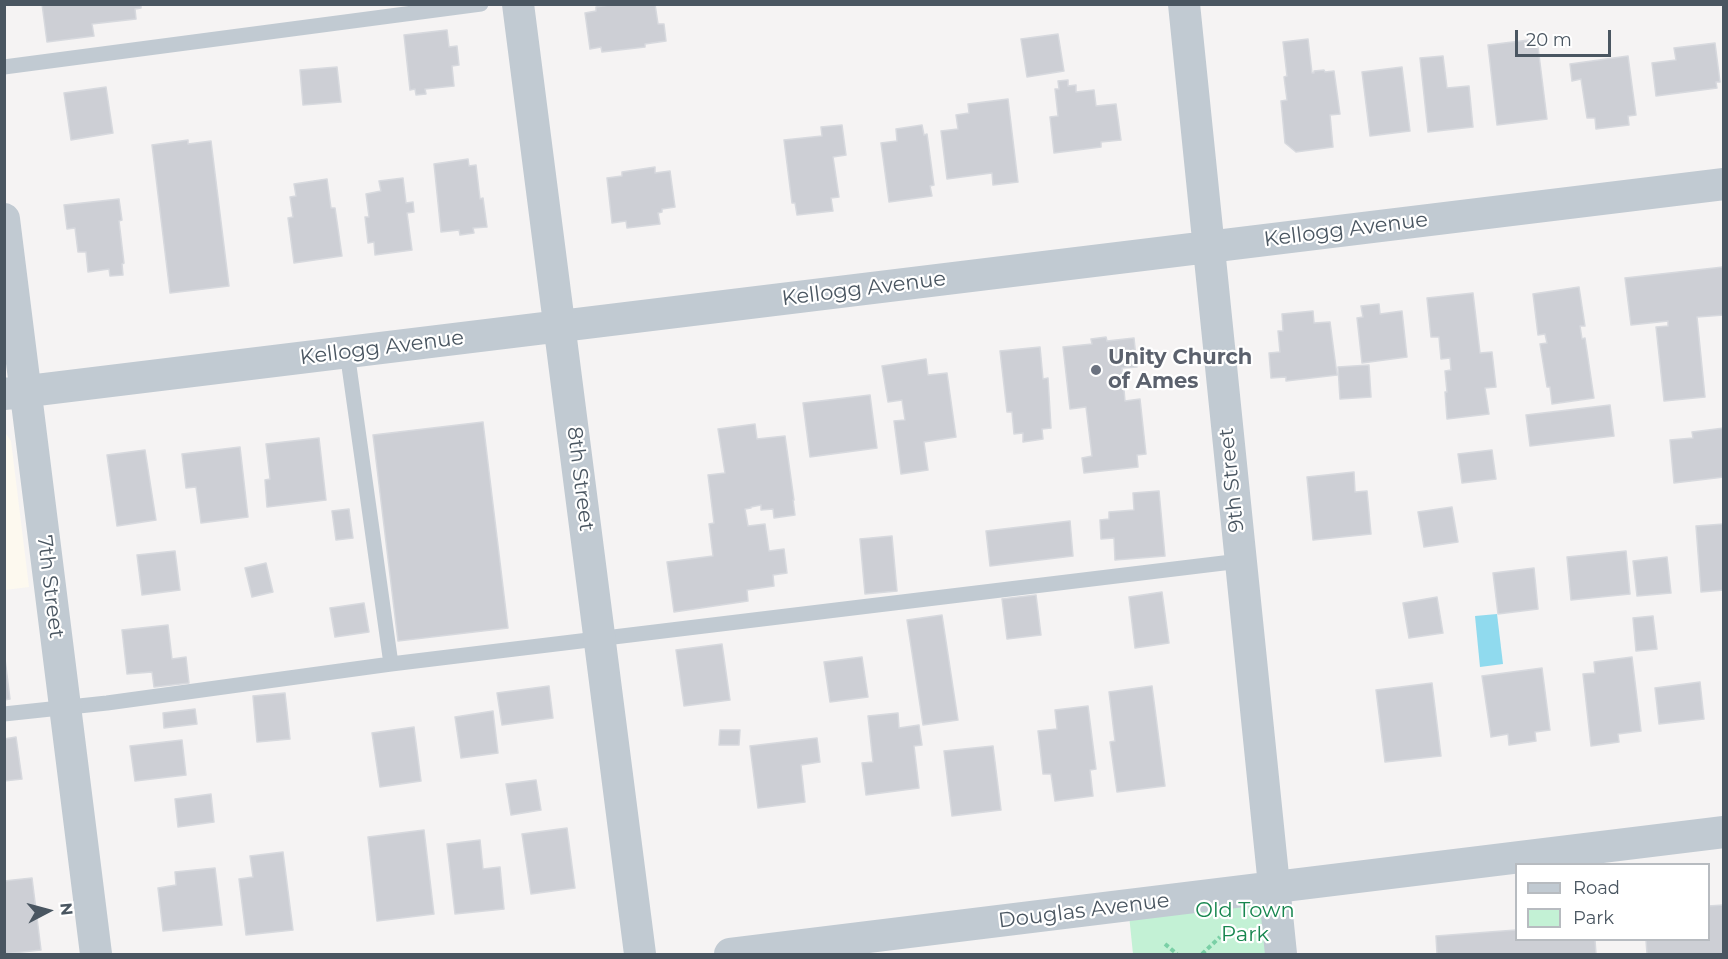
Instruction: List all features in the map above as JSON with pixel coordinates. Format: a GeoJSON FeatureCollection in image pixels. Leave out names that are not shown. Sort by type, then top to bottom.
{"type":"FeatureCollection","features":[{"type":"Feature","properties":{"kind":"street","name":"8th Street"},"geometry":{"type":"LineString","coordinates":[[519,4],[640,954]]}},
{"type":"Feature","properties":{"kind":"street","name":"9th Street"},"geometry":{"type":"LineString","coordinates":[[1184,4],[1281,954]]}},
{"type":"Feature","properties":{"kind":"street","name":"Kellogg Avenue"},"geometry":{"type":"LineString","coordinates":[[15,392],[1724,184]]}},
{"type":"Feature","properties":{"kind":"street","name":"7th Street"},"geometry":{"type":"LineString","coordinates":[[4,219],[15,392],[65,708],[96,954]]}},
{"type":"Feature","properties":{"kind":"street","name":"Douglas Avenue"},"geometry":{"type":"LineString","coordinates":[[730,954],[1724,832]]}},
{"type":"Feature","properties":{"kind":"lane"},"geometry":{"type":"LineString","coordinates":[[4,67],[481,4]]}},
{"type":"Feature","properties":{"kind":"lane"},"geometry":{"type":"LineString","coordinates":[[347,352],[391,664]]}},
{"type":"Feature","properties":{"kind":"lane"},"geometry":{"type":"LineString","coordinates":[[4,714],[600,638],[1240,561]]}},
{"type":"Feature","properties":{"kind":"path"},"geometry":{"type":"LineString","coordinates":[[1202,954],[1220,937]]}},
{"type":"Feature","properties":{"kind":"path"},"geometry":{"type":"LineString","coordinates":[[1165,944],[1177,954]]}},
{"type":"Feature","properties":{"kind":"shaded area"},"geometry":{"type":"Polygon","coordinates":[[[4,431],[11,441],[29,587],[5,590],[4,431]]]}},
{"type":"Feature","properties":{"kind":"green space","name":"Old Town Park"},"geometry":{"type":"Polygon","coordinates":[[[1274,887],[1281,954],[1133,954],[1128,905],[1274,887]]]}},
{"type":"Feature","properties":{"kind":"water"},"geometry":{"type":"Polygon","coordinates":[[[1497,614],[1503,664],[1480,667],[1475,616],[1497,614]]]}},
{"type":"Feature","properties":{"kind":"building"},"geometry":{"type":"Polygon","coordinates":[[[42,4],[141,4],[141,8],[135,9],[136,19],[92,24],[94,36],[47,42],[42,4]]]}},
{"type":"Feature","properties":{"kind":"building"},"geometry":{"type":"Polygon","coordinates":[[[616,4],[655,4],[658,24],[664,24],[666,41],[645,44],[645,47],[602,52],[601,47],[590,49],[585,13],[596,11],[596,7],[616,4]]]}},
{"type":"Feature","properties":{"kind":"building"},"geometry":{"type":"Polygon","coordinates":[[[447,30],[449,47],[457,46],[459,65],[452,66],[454,86],[425,89],[426,94],[416,95],[415,89],[410,90],[404,35],[447,30]]]}},
{"type":"Feature","properties":{"kind":"building"},"geometry":{"type":"Polygon","coordinates":[[[1058,34],[1064,71],[1027,77],[1021,39],[1058,34]]]}},
{"type":"Feature","properties":{"kind":"building"},"geometry":{"type":"Polygon","coordinates":[[[1308,39],[1312,73],[1324,70],[1325,72],[1334,71],[1340,114],[1330,115],[1333,147],[1296,152],[1285,143],[1281,101],[1287,100],[1284,77],[1287,76],[1283,42],[1308,39]]]}},
{"type":"Feature","properties":{"kind":"building"},"geometry":{"type":"Polygon","coordinates":[[[1537,39],[1547,119],[1497,125],[1488,45],[1537,39]]]}},
{"type":"Feature","properties":{"kind":"building"},"geometry":{"type":"Polygon","coordinates":[[[1715,43],[1720,82],[1716,82],[1717,88],[1656,96],[1652,63],[1676,60],[1674,48],[1715,43]]]}},
{"type":"Feature","properties":{"kind":"building"},"geometry":{"type":"Polygon","coordinates":[[[1443,56],[1447,88],[1469,86],[1473,127],[1428,132],[1420,58],[1443,56]]]}},
{"type":"Feature","properties":{"kind":"building"},"geometry":{"type":"Polygon","coordinates":[[[1628,56],[1636,115],[1628,116],[1629,125],[1596,129],[1595,118],[1587,118],[1581,79],[1572,81],[1570,64],[1628,56]]]}},
{"type":"Feature","properties":{"kind":"building"},"geometry":{"type":"Polygon","coordinates":[[[337,67],[341,102],[303,105],[300,70],[337,67]]]}},
{"type":"Feature","properties":{"kind":"building"},"geometry":{"type":"Polygon","coordinates":[[[1402,67],[1410,131],[1370,136],[1362,72],[1402,67]]]}},
{"type":"Feature","properties":{"kind":"building"},"geometry":{"type":"Polygon","coordinates":[[[1068,80],[1068,86],[1076,85],[1076,92],[1094,90],[1096,106],[1116,104],[1121,140],[1101,142],[1101,147],[1054,153],[1050,117],[1058,116],[1055,89],[1059,89],[1058,81],[1068,80]]]}},
{"type":"Feature","properties":{"kind":"building"},"geometry":{"type":"Polygon","coordinates":[[[106,87],[113,133],[71,140],[64,93],[106,87]]]}},
{"type":"Feature","properties":{"kind":"building"},"geometry":{"type":"Polygon","coordinates":[[[1008,99],[1018,182],[993,185],[992,173],[947,179],[941,131],[958,129],[956,115],[969,113],[968,104],[1008,99]]]}},
{"type":"Feature","properties":{"kind":"building"},"geometry":{"type":"Polygon","coordinates":[[[842,125],[846,155],[833,157],[839,197],[831,198],[833,211],[797,215],[795,203],[792,203],[784,140],[822,136],[821,127],[842,125]]]}},
{"type":"Feature","properties":{"kind":"building"},"geometry":{"type":"Polygon","coordinates":[[[922,125],[924,135],[927,134],[934,185],[930,186],[932,196],[889,202],[881,143],[897,141],[896,129],[922,125]]]}},
{"type":"Feature","properties":{"kind":"building"},"geometry":{"type":"Polygon","coordinates":[[[188,140],[188,144],[211,141],[229,286],[170,293],[152,145],[188,140]]]}},
{"type":"Feature","properties":{"kind":"building"},"geometry":{"type":"Polygon","coordinates":[[[468,159],[469,166],[476,165],[480,199],[483,198],[487,227],[473,228],[474,233],[460,235],[459,230],[441,232],[434,164],[468,159]]]}},
{"type":"Feature","properties":{"kind":"building"},"geometry":{"type":"Polygon","coordinates":[[[655,167],[655,173],[670,171],[675,207],[662,209],[662,212],[658,213],[660,224],[627,228],[626,221],[612,223],[607,178],[622,176],[622,172],[655,167]]]}},
{"type":"Feature","properties":{"kind":"building"},"geometry":{"type":"Polygon","coordinates":[[[403,178],[406,203],[413,202],[414,212],[407,213],[412,250],[375,255],[374,242],[368,243],[365,217],[369,217],[366,194],[381,191],[379,181],[403,178]]]}},
{"type":"Feature","properties":{"kind":"building"},"geometry":{"type":"Polygon","coordinates":[[[327,179],[331,208],[335,208],[342,256],[294,263],[288,218],[293,217],[290,197],[296,196],[294,184],[327,179]]]}},
{"type":"Feature","properties":{"kind":"building"},"geometry":{"type":"Polygon","coordinates":[[[119,199],[122,220],[119,221],[124,263],[122,264],[123,275],[110,276],[109,269],[88,272],[86,252],[78,252],[75,228],[67,229],[64,205],[119,199]]]}},
{"type":"Feature","properties":{"kind":"building"},"geometry":{"type":"Polygon","coordinates":[[[1723,267],[1724,315],[1697,317],[1705,397],[1664,401],[1656,327],[1668,326],[1668,321],[1631,325],[1625,278],[1723,267]]]}},
{"type":"Feature","properties":{"kind":"building"},"geometry":{"type":"Polygon","coordinates":[[[1579,287],[1585,326],[1580,326],[1582,339],[1585,338],[1594,398],[1552,404],[1540,344],[1547,343],[1545,334],[1538,335],[1533,294],[1579,287]]]}},
{"type":"Feature","properties":{"kind":"building"},"geometry":{"type":"Polygon","coordinates":[[[1473,293],[1480,353],[1492,352],[1496,387],[1485,388],[1489,414],[1447,419],[1445,371],[1451,370],[1450,358],[1441,359],[1439,337],[1431,337],[1427,298],[1473,293]]]}},
{"type":"Feature","properties":{"kind":"building"},"geometry":{"type":"Polygon","coordinates":[[[1379,304],[1380,314],[1402,311],[1407,357],[1362,363],[1357,318],[1363,317],[1361,306],[1379,304]]]}},
{"type":"Feature","properties":{"kind":"building"},"geometry":{"type":"Polygon","coordinates":[[[1313,311],[1314,323],[1330,322],[1337,375],[1286,381],[1286,377],[1271,378],[1269,353],[1280,352],[1278,331],[1283,331],[1282,314],[1313,311]]]}},
{"type":"Feature","properties":{"kind":"building"},"geometry":{"type":"Polygon","coordinates":[[[1106,337],[1107,341],[1134,338],[1137,367],[1122,368],[1125,401],[1140,399],[1146,454],[1137,455],[1138,467],[1084,473],[1082,458],[1092,456],[1086,407],[1070,409],[1063,347],[1092,344],[1091,339],[1106,337]]]}},
{"type":"Feature","properties":{"kind":"building"},"geometry":{"type":"Polygon","coordinates":[[[1040,347],[1043,379],[1048,378],[1051,428],[1042,429],[1043,439],[1023,442],[1023,433],[1014,434],[1012,412],[1007,412],[1000,351],[1040,347]]]}},
{"type":"Feature","properties":{"kind":"building"},"geometry":{"type":"Polygon","coordinates":[[[926,359],[928,375],[947,373],[956,437],[924,442],[928,470],[901,474],[894,421],[905,420],[902,400],[888,402],[882,366],[926,359]]]}},
{"type":"Feature","properties":{"kind":"building"},"geometry":{"type":"Polygon","coordinates":[[[1369,365],[1371,397],[1340,399],[1338,367],[1369,365]]]}},
{"type":"Feature","properties":{"kind":"building"},"geometry":{"type":"Polygon","coordinates":[[[870,395],[877,448],[810,457],[803,403],[870,395]]]}},
{"type":"Feature","properties":{"kind":"building"},"geometry":{"type":"Polygon","coordinates":[[[1610,405],[1614,436],[1530,446],[1526,415],[1610,405]]]}},
{"type":"Feature","properties":{"kind":"building"},"geometry":{"type":"Polygon","coordinates":[[[483,422],[508,628],[398,641],[373,435],[483,422]]]}},
{"type":"Feature","properties":{"kind":"building"},"geometry":{"type":"Polygon","coordinates":[[[755,424],[757,439],[785,436],[795,515],[774,518],[773,509],[761,510],[761,505],[751,507],[745,509],[748,526],[765,524],[769,551],[784,549],[787,573],[773,575],[774,586],[747,590],[748,601],[674,612],[667,562],[713,556],[709,524],[714,523],[708,475],[725,473],[718,429],[755,424]]]}},
{"type":"Feature","properties":{"kind":"building"},"geometry":{"type":"Polygon","coordinates":[[[1724,428],[1724,477],[1674,483],[1670,440],[1693,438],[1692,432],[1724,428]]]}},
{"type":"Feature","properties":{"kind":"building"},"geometry":{"type":"Polygon","coordinates":[[[319,438],[326,500],[267,507],[265,480],[270,479],[266,444],[319,438]]]}},
{"type":"Feature","properties":{"kind":"building"},"geometry":{"type":"Polygon","coordinates":[[[240,447],[248,517],[201,523],[196,487],[186,488],[182,454],[240,447]]]}},
{"type":"Feature","properties":{"kind":"building"},"geometry":{"type":"Polygon","coordinates":[[[145,450],[156,520],[117,526],[107,455],[145,450]]]}},
{"type":"Feature","properties":{"kind":"building"},"geometry":{"type":"Polygon","coordinates":[[[1492,450],[1496,479],[1462,483],[1458,454],[1492,450]]]}},
{"type":"Feature","properties":{"kind":"building"},"geometry":{"type":"Polygon","coordinates":[[[1354,472],[1355,492],[1367,491],[1371,534],[1313,540],[1307,477],[1354,472]]]}},
{"type":"Feature","properties":{"kind":"building"},"geometry":{"type":"Polygon","coordinates":[[[1159,491],[1165,556],[1115,560],[1114,538],[1101,539],[1100,520],[1109,519],[1109,512],[1134,510],[1133,493],[1159,491]]]}},
{"type":"Feature","properties":{"kind":"building"},"geometry":{"type":"Polygon","coordinates":[[[1452,507],[1458,542],[1424,547],[1418,512],[1452,507]]]}},
{"type":"Feature","properties":{"kind":"building"},"geometry":{"type":"Polygon","coordinates":[[[349,509],[353,538],[336,540],[332,511],[349,509]]]}},
{"type":"Feature","properties":{"kind":"building"},"geometry":{"type":"Polygon","coordinates":[[[1070,521],[1073,556],[990,566],[986,531],[1070,521]]]}},
{"type":"Feature","properties":{"kind":"building"},"geometry":{"type":"Polygon","coordinates":[[[1724,524],[1724,590],[1701,592],[1696,526],[1724,524]]]}},
{"type":"Feature","properties":{"kind":"building"},"geometry":{"type":"Polygon","coordinates":[[[892,536],[897,591],[865,594],[860,539],[892,536]]]}},
{"type":"Feature","properties":{"kind":"building"},"geometry":{"type":"Polygon","coordinates":[[[175,551],[180,590],[142,595],[137,555],[175,551]]]}},
{"type":"Feature","properties":{"kind":"building"},"geometry":{"type":"Polygon","coordinates":[[[1626,551],[1630,594],[1571,600],[1567,557],[1626,551]]]}},
{"type":"Feature","properties":{"kind":"building"},"geometry":{"type":"Polygon","coordinates":[[[1667,557],[1671,593],[1637,596],[1633,561],[1667,557]]]}},
{"type":"Feature","properties":{"kind":"building"},"geometry":{"type":"Polygon","coordinates":[[[266,563],[273,592],[252,597],[245,568],[266,563]]]}},
{"type":"Feature","properties":{"kind":"building"},"geometry":{"type":"Polygon","coordinates":[[[1534,568],[1538,609],[1498,614],[1493,573],[1534,568]]]}},
{"type":"Feature","properties":{"kind":"building"},"geometry":{"type":"Polygon","coordinates":[[[1162,592],[1169,643],[1135,648],[1129,597],[1162,592]]]}},
{"type":"Feature","properties":{"kind":"building"},"geometry":{"type":"Polygon","coordinates":[[[1036,595],[1041,635],[1007,639],[1002,599],[1036,595]]]}},
{"type":"Feature","properties":{"kind":"building"},"geometry":{"type":"Polygon","coordinates":[[[1437,597],[1443,633],[1409,638],[1403,603],[1437,597]]]}},
{"type":"Feature","properties":{"kind":"building"},"geometry":{"type":"Polygon","coordinates":[[[364,603],[369,632],[335,637],[330,608],[364,603]]]}},
{"type":"Feature","properties":{"kind":"building"},"geometry":{"type":"Polygon","coordinates":[[[942,615],[958,720],[923,725],[907,620],[942,615]]]}},
{"type":"Feature","properties":{"kind":"building"},"geometry":{"type":"Polygon","coordinates":[[[1653,616],[1657,649],[1636,651],[1633,618],[1653,616]]]}},
{"type":"Feature","properties":{"kind":"building"},"geometry":{"type":"Polygon","coordinates":[[[168,625],[172,659],[186,657],[189,683],[154,687],[152,672],[127,674],[122,630],[168,625]]]}},
{"type":"Feature","properties":{"kind":"building"},"geometry":{"type":"Polygon","coordinates":[[[722,644],[730,700],[684,706],[676,650],[722,644]]]}},
{"type":"Feature","properties":{"kind":"building"},"geometry":{"type":"Polygon","coordinates":[[[4,651],[10,699],[4,700],[4,651]]]}},
{"type":"Feature","properties":{"kind":"building"},"geometry":{"type":"Polygon","coordinates":[[[862,657],[868,697],[830,702],[824,662],[862,657]]]}},
{"type":"Feature","properties":{"kind":"building"},"geometry":{"type":"Polygon","coordinates":[[[1632,657],[1641,731],[1618,734],[1619,742],[1591,746],[1583,674],[1595,673],[1594,662],[1632,657]]]}},
{"type":"Feature","properties":{"kind":"building"},"geometry":{"type":"Polygon","coordinates":[[[1542,668],[1550,730],[1535,732],[1536,741],[1509,745],[1508,734],[1491,737],[1482,676],[1542,668]]]}},
{"type":"Feature","properties":{"kind":"building"},"geometry":{"type":"Polygon","coordinates":[[[1700,682],[1704,719],[1659,724],[1655,688],[1700,682]]]}},
{"type":"Feature","properties":{"kind":"building"},"geometry":{"type":"Polygon","coordinates":[[[1432,683],[1441,756],[1385,762],[1376,690],[1432,683]]]}},
{"type":"Feature","properties":{"kind":"building"},"geometry":{"type":"Polygon","coordinates":[[[549,686],[553,718],[502,725],[497,693],[549,686]]]}},
{"type":"Feature","properties":{"kind":"building"},"geometry":{"type":"Polygon","coordinates":[[[1152,686],[1165,786],[1117,792],[1110,742],[1115,741],[1109,692],[1152,686]]]}},
{"type":"Feature","properties":{"kind":"building"},"geometry":{"type":"Polygon","coordinates":[[[285,693],[290,739],[257,742],[253,696],[285,693]]]}},
{"type":"Feature","properties":{"kind":"building"},"geometry":{"type":"Polygon","coordinates":[[[1088,706],[1096,769],[1090,770],[1093,796],[1055,801],[1051,774],[1043,774],[1038,731],[1057,729],[1055,710],[1088,706]]]}},
{"type":"Feature","properties":{"kind":"building"},"geometry":{"type":"Polygon","coordinates":[[[195,709],[197,724],[164,728],[163,713],[195,709]]]}},
{"type":"Feature","properties":{"kind":"building"},"geometry":{"type":"Polygon","coordinates":[[[493,711],[498,753],[461,758],[455,717],[493,711]]]}},
{"type":"Feature","properties":{"kind":"building"},"geometry":{"type":"Polygon","coordinates":[[[898,713],[899,728],[919,725],[922,745],[914,746],[919,788],[866,795],[862,763],[873,762],[868,716],[898,713]]]}},
{"type":"Feature","properties":{"kind":"building"},"geometry":{"type":"Polygon","coordinates":[[[414,727],[421,781],[380,787],[372,733],[414,727]]]}},
{"type":"Feature","properties":{"kind":"building"},"geometry":{"type":"Polygon","coordinates":[[[720,730],[740,730],[739,745],[719,745],[720,730]]]}},
{"type":"Feature","properties":{"kind":"building"},"geometry":{"type":"Polygon","coordinates":[[[16,737],[22,779],[4,781],[4,739],[16,737]]]}},
{"type":"Feature","properties":{"kind":"building"},"geometry":{"type":"Polygon","coordinates":[[[817,738],[820,762],[801,765],[805,802],[758,808],[750,746],[817,738]]]}},
{"type":"Feature","properties":{"kind":"building"},"geometry":{"type":"Polygon","coordinates":[[[182,740],[186,775],[135,781],[130,746],[182,740]]]}},
{"type":"Feature","properties":{"kind":"building"},"geometry":{"type":"Polygon","coordinates":[[[993,746],[1001,810],[952,816],[944,751],[993,746]]]}},
{"type":"Feature","properties":{"kind":"building"},"geometry":{"type":"Polygon","coordinates":[[[536,780],[541,810],[511,815],[506,784],[536,780]]]}},
{"type":"Feature","properties":{"kind":"building"},"geometry":{"type":"Polygon","coordinates":[[[211,794],[214,822],[178,827],[175,799],[211,794]]]}},
{"type":"Feature","properties":{"kind":"building"},"geometry":{"type":"Polygon","coordinates":[[[567,828],[575,888],[531,894],[522,834],[567,828]]]}},
{"type":"Feature","properties":{"kind":"building"},"geometry":{"type":"Polygon","coordinates":[[[424,830],[434,914],[377,921],[368,837],[424,830]]]}},
{"type":"Feature","properties":{"kind":"building"},"geometry":{"type":"Polygon","coordinates":[[[480,840],[483,869],[500,867],[504,909],[455,914],[447,844],[480,840]]]}},
{"type":"Feature","properties":{"kind":"building"},"geometry":{"type":"Polygon","coordinates":[[[283,852],[293,930],[246,935],[239,879],[253,877],[250,856],[283,852]]]}},
{"type":"Feature","properties":{"kind":"building"},"geometry":{"type":"Polygon","coordinates":[[[215,868],[222,925],[163,931],[158,888],[176,885],[175,872],[215,868]]]}},
{"type":"Feature","properties":{"kind":"building"},"geometry":{"type":"Polygon","coordinates":[[[32,878],[41,950],[4,954],[4,881],[32,878]]]}},
{"type":"Feature","properties":{"kind":"building"},"geometry":{"type":"Polygon","coordinates":[[[1724,905],[1724,954],[1647,954],[1646,941],[1710,941],[1710,906],[1724,905]]]}},
{"type":"Feature","properties":{"kind":"building"},"geometry":{"type":"Polygon","coordinates":[[[1515,930],[1515,941],[1595,941],[1596,954],[1437,954],[1436,936],[1515,930]]]}},
{"type":"Feature","properties":{"kind":"place","name":"Unity Church of Ames"},"geometry":{"type":"Point","coordinates":[1096,370]}}]}
